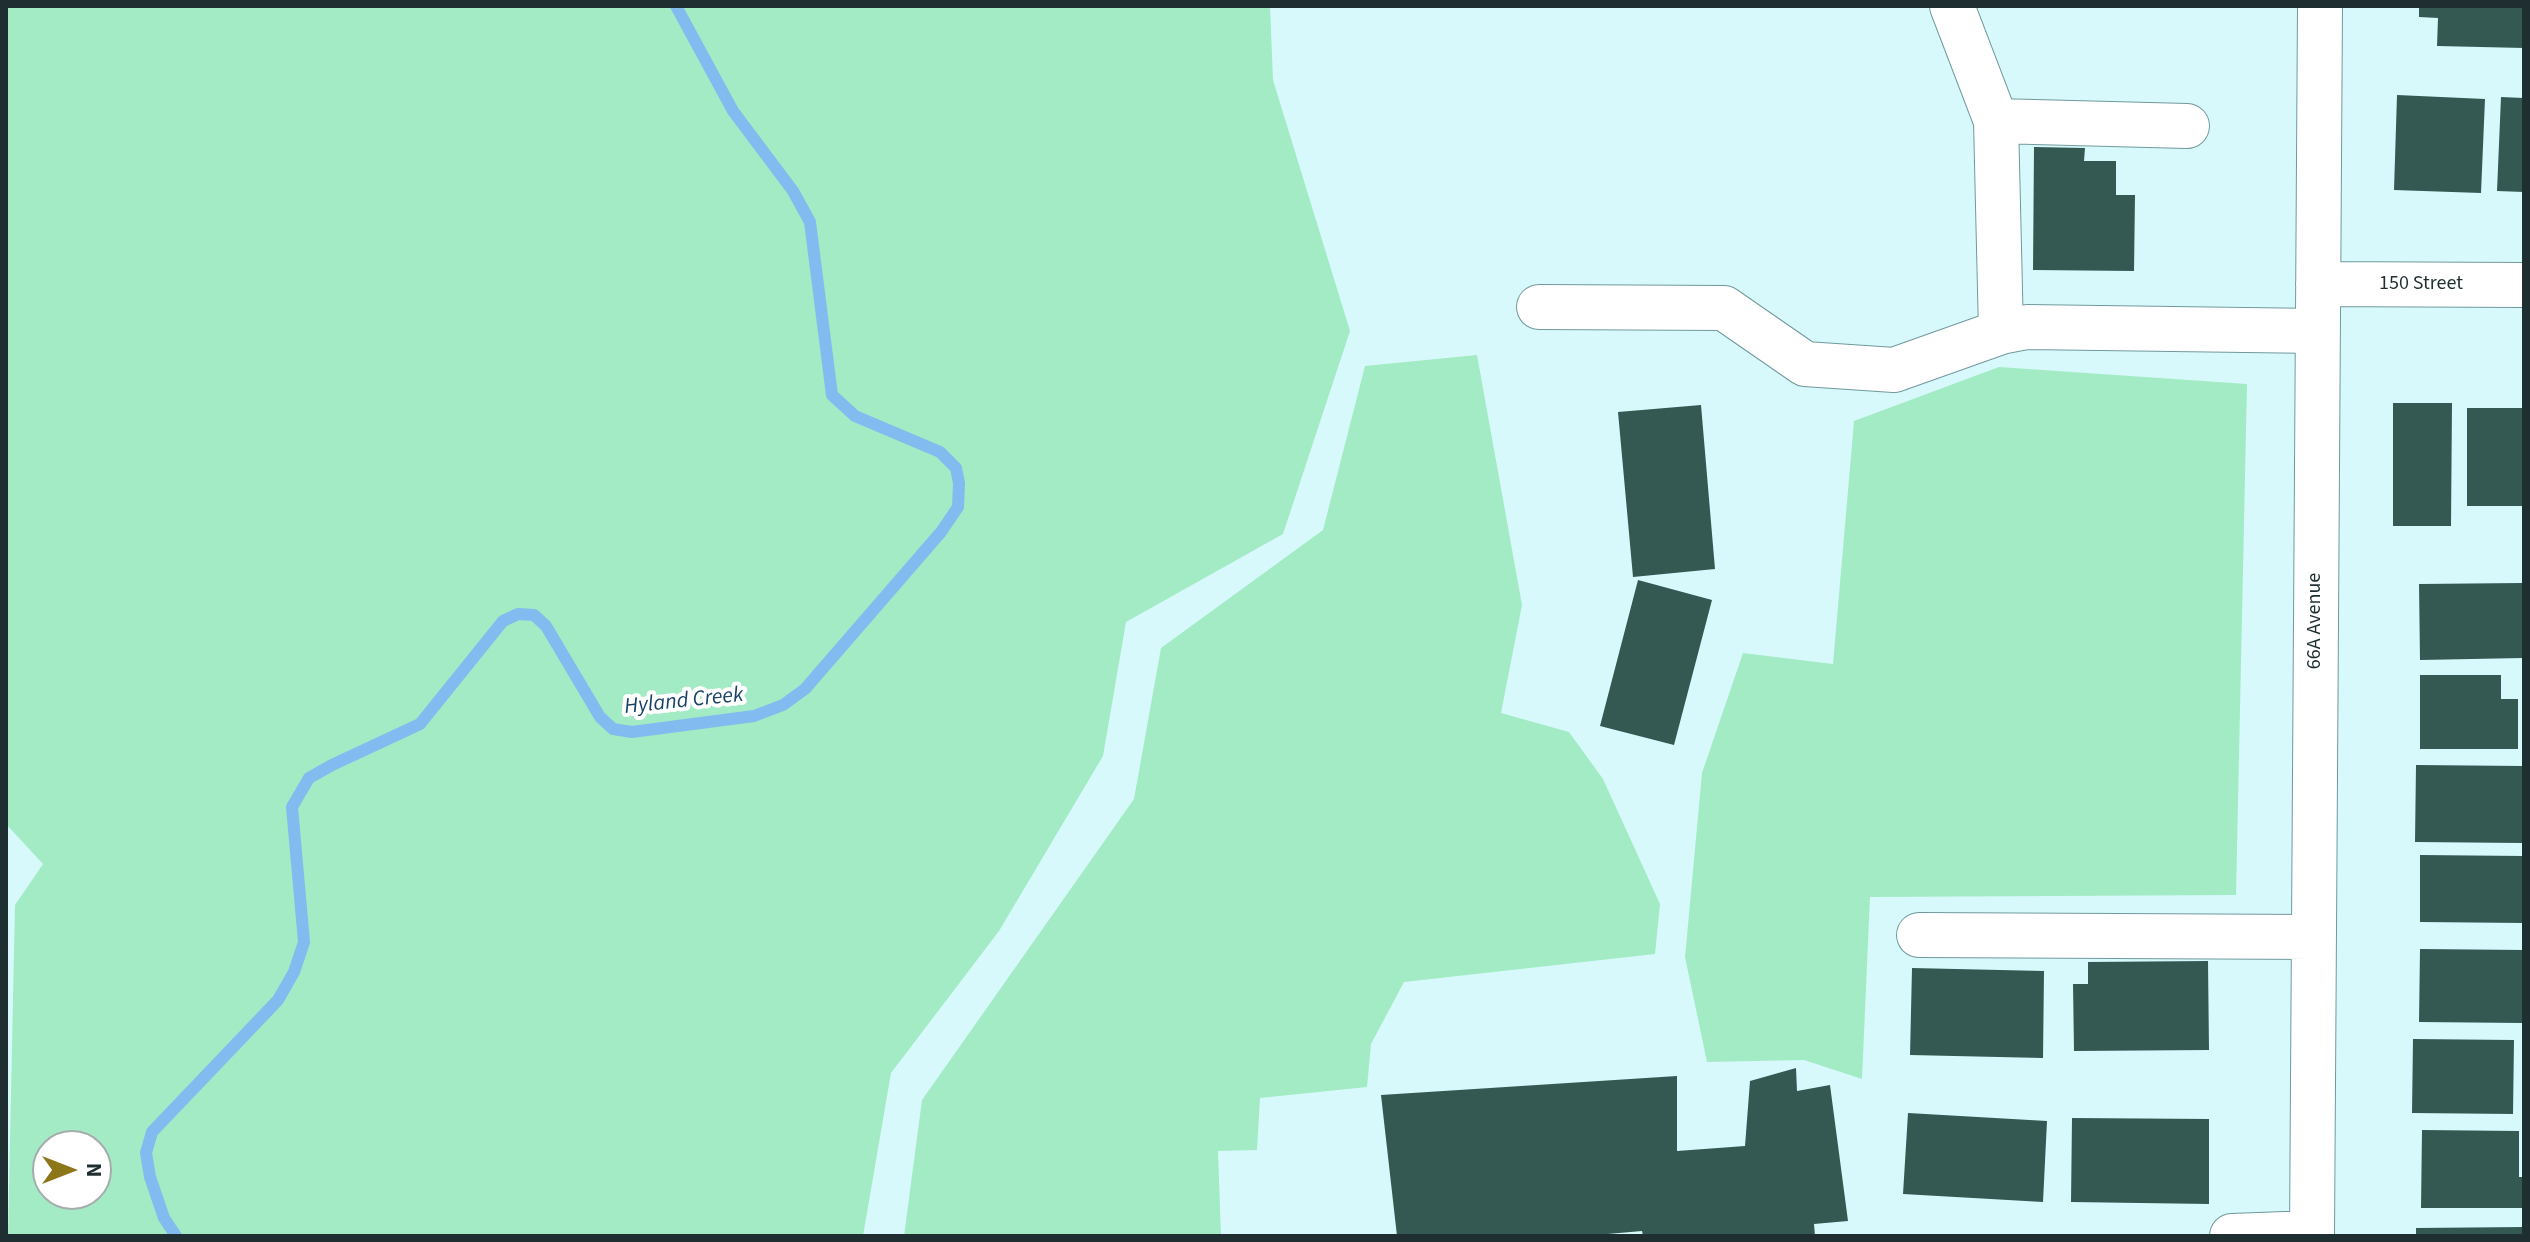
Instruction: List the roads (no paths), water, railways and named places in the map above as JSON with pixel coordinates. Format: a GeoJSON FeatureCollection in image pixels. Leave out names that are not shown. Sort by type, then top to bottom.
{"type":"FeatureCollection","features":[{"type":"Feature","properties":{"kind":"street"},"geometry":{"type":"LineString","coordinates":[[1952,6],[1996,121],[2001,332]]}},
{"type":"Feature","properties":{"kind":"street","name":"66A Avenue"},"geometry":{"type":"LineString","coordinates":[[2312,1234],[2320,6]]}},
{"type":"Feature","properties":{"kind":"street"},"geometry":{"type":"LineString","coordinates":[[1996,121],[2187,126]]}},
{"type":"Feature","properties":{"kind":"street","name":"150 Street"},"geometry":{"type":"LineString","coordinates":[[2318,284],[2524,285]]}},
{"type":"Feature","properties":{"kind":"street"},"geometry":{"type":"LineString","coordinates":[[1539,307],[1724,308],[1805,364],[1894,370],[2001,332],[2027,327],[2318,331]]}},
{"type":"Feature","properties":{"kind":"street"},"geometry":{"type":"LineString","coordinates":[[1919,935],[2313,937]]}},
{"type":"Feature","properties":{"kind":"street"},"geometry":{"type":"LineString","coordinates":[[2232,1236],[2312,1234]]}},
{"type":"Feature","properties":{"kind":"waterway","name":"Hyland Creek"},"geometry":{"type":"LineString","coordinates":[[176,1236],[164,1218],[150,1177],[146,1153],[152,1132],[278,1000],[294,972],[304,942],[292,807],[309,778],[420,724],[503,621],[518,614],[534,615],[546,626],[600,717],[613,729],[632,732],[754,716],[783,705],[805,689],[941,532],[958,507],[956,468],[940,452],[855,416],[832,395],[810,222],[793,191],[733,111],[676,6]]}}]}
